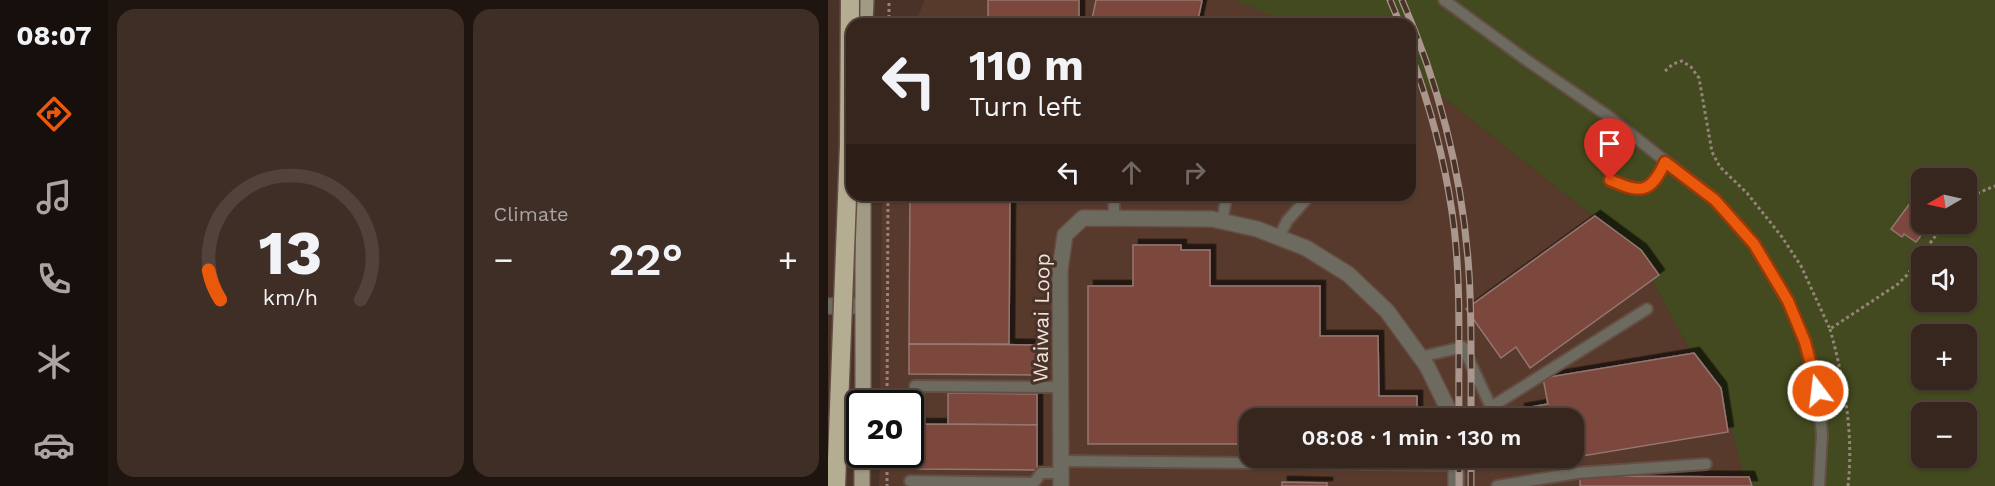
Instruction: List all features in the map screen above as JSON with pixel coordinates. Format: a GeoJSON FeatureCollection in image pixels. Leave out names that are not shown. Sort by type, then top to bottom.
{"type":"FeatureCollection","features":[{"type":"Feature","properties":{"kind":"highway"},"geometry":{"type":"LineString","coordinates":[[850,0],[850,18]]}},
{"type":"Feature","properties":{"kind":"highway"},"geometry":{"type":"LineString","coordinates":[[836,486],[847,201]]}},
{"type":"Feature","properties":{"kind":"highway"},"geometry":{"type":"LineString","coordinates":[[828,427],[829,486]]}},
{"type":"Feature","properties":{"kind":"main road"},"geometry":{"type":"LineString","coordinates":[[865,18],[866,0]]}},
{"type":"Feature","properties":{"kind":"main road"},"geometry":{"type":"LineString","coordinates":[[862,390],[863,201]]}},
{"type":"Feature","properties":{"kind":"main road"},"geometry":{"type":"LineString","coordinates":[[862,468],[862,486]]}},
{"type":"Feature","properties":{"kind":"street","name":"Waiwai Loop"},"geometry":{"type":"LineString","coordinates":[[1061,473],[1060,270],[1065,235],[1083,218],[1212,219],[1279,237],[1306,248],[1348,274],[1387,311],[1427,366],[1447,408]]}},
{"type":"Feature","properties":{"kind":"street"},"geometry":{"type":"LineString","coordinates":[[828,306],[863,306]]}},
{"type":"Feature","properties":{"kind":"street"},"geometry":{"type":"LineString","coordinates":[[1456,468],[1456,486]]}},
{"type":"Feature","properties":{"kind":"lane"},"geometry":{"type":"LineString","coordinates":[[1444,0],[1608,116],[1715,200],[1754,244],[1788,301],[1805,342],[1818,391],[1822,435],[1819,486]]}},
{"type":"Feature","properties":{"kind":"lane"},"geometry":{"type":"LineString","coordinates":[[1610,180],[1633,190],[1646,188],[1659,175],[1665,162]]}},
{"type":"Feature","properties":{"kind":"lane"},"geometry":{"type":"LineString","coordinates":[[1114,201],[1114,218]]}},
{"type":"Feature","properties":{"kind":"lane"},"geometry":{"type":"LineString","coordinates":[[1222,221],[1226,201]]}},
{"type":"Feature","properties":{"kind":"lane"},"geometry":{"type":"LineString","coordinates":[[1279,237],[1287,221],[1305,201]]}},
{"type":"Feature","properties":{"kind":"lane"},"geometry":{"type":"LineString","coordinates":[[1498,408],[1647,309]]}},
{"type":"Feature","properties":{"kind":"lane"},"geometry":{"type":"LineString","coordinates":[[1420,357],[1463,347],[1489,408]]}},
{"type":"Feature","properties":{"kind":"lane"},"geometry":{"type":"LineString","coordinates":[[915,386],[1060,387]]}},
{"type":"Feature","properties":{"kind":"lane"},"geometry":{"type":"LineString","coordinates":[[1497,486],[1577,472],[1706,464]]}},
{"type":"Feature","properties":{"kind":"lane"},"geometry":{"type":"LineString","coordinates":[[910,481],[1034,483],[1041,472],[1239,468]]}},
{"type":"Feature","properties":{"kind":"path"},"geometry":{"type":"LineString","coordinates":[[889,0],[889,18]]}},
{"type":"Feature","properties":{"kind":"path"},"geometry":{"type":"LineString","coordinates":[[1665,71],[1673,64],[1682,61],[1691,67],[1699,78],[1712,152],[1720,168],[1747,193],[1802,266],[1830,329],[1840,363],[1849,418],[1851,464],[1848,486]]}},
{"type":"Feature","properties":{"kind":"path"},"geometry":{"type":"LineString","coordinates":[[1977,193],[1995,186]]}},
{"type":"Feature","properties":{"kind":"path"},"geometry":{"type":"LineString","coordinates":[[887,390],[888,201]]}},
{"type":"Feature","properties":{"kind":"path"},"geometry":{"type":"LineString","coordinates":[[1830,329],[1898,284],[1936,234]]}},
{"type":"Feature","properties":{"kind":"path"},"geometry":{"type":"LineString","coordinates":[[887,468],[887,486]]}},
{"type":"Feature","properties":{"kind":"shaded area"},"geometry":{"type":"Polygon","coordinates":[[[925,0],[1234,0],[1275,17],[1275,18],[917,18],[925,0]]]}},
{"type":"Feature","properties":{"kind":"shaded area"},"geometry":{"type":"Polygon","coordinates":[[[1416,88],[1434,90],[1637,251],[1732,430],[1746,486],[879,486],[880,468],[924,468],[924,390],[880,390],[882,201],[1416,201],[1416,88]]]}},
{"type":"Feature","properties":{"kind":"green space"},"geometry":{"type":"Polygon","coordinates":[[[1234,0],[1995,0],[1995,486],[1746,486],[1732,430],[1637,251],[1434,90],[1416,88],[1416,18],[1275,18],[1234,0]]]}},
{"type":"Feature","properties":{"kind":"building"},"geometry":{"type":"Polygon","coordinates":[[[988,0],[1079,0],[1079,18],[988,18],[988,0]]]}},
{"type":"Feature","properties":{"kind":"building"},"geometry":{"type":"Polygon","coordinates":[[[1096,0],[1202,1],[1198,18],[1092,18],[1096,0]]]}},
{"type":"Feature","properties":{"kind":"building"},"geometry":{"type":"Polygon","coordinates":[[[910,201],[1010,201],[1009,344],[909,344],[910,201]]]}},
{"type":"Feature","properties":{"kind":"building"},"geometry":{"type":"Polygon","coordinates":[[[1911,202],[1911,234],[1922,234],[1916,242],[1904,234],[1902,237],[1891,229],[1911,202]]]}},
{"type":"Feature","properties":{"kind":"building"},"geometry":{"type":"Polygon","coordinates":[[[1595,216],[1641,250],[1659,275],[1530,368],[1516,347],[1501,358],[1466,309],[1595,216]]]}},
{"type":"Feature","properties":{"kind":"building"},"geometry":{"type":"Polygon","coordinates":[[[1133,245],[1181,245],[1181,250],[1210,250],[1210,286],[1320,286],[1320,336],[1378,336],[1379,396],[1417,396],[1417,408],[1239,408],[1239,444],[1088,444],[1088,286],[1133,286],[1133,245]]]}},
{"type":"Feature","properties":{"kind":"building"},"geometry":{"type":"Polygon","coordinates":[[[909,344],[1039,345],[1038,375],[909,374],[909,344]]]}},
{"type":"Feature","properties":{"kind":"building"},"geometry":{"type":"Polygon","coordinates":[[[1694,353],[1721,388],[1728,432],[1584,455],[1584,408],[1525,408],[1548,404],[1543,378],[1694,353]]]}},
{"type":"Feature","properties":{"kind":"building"},"geometry":{"type":"Polygon","coordinates":[[[948,393],[1037,394],[1037,425],[948,424],[948,393]]]}},
{"type":"Feature","properties":{"kind":"building"},"geometry":{"type":"Polygon","coordinates":[[[924,424],[1037,425],[1037,470],[914,469],[924,468],[924,424]]]}},
{"type":"Feature","properties":{"kind":"building"},"geometry":{"type":"Polygon","coordinates":[[[1580,476],[1749,477],[1752,486],[1580,486],[1580,476]]]}},
{"type":"Feature","properties":{"kind":"building"},"geometry":{"type":"Polygon","coordinates":[[[1282,482],[1327,483],[1327,486],[1282,486],[1282,482]]]}},
{"type":"Feature","properties":{"kind":"railway"},"geometry":{"type":"LineString","coordinates":[[1390,0],[1398,18]]}},
{"type":"Feature","properties":{"kind":"railway"},"geometry":{"type":"LineString","coordinates":[[1402,0],[1410,18]]}},
{"type":"Feature","properties":{"kind":"railway"},"geometry":{"type":"LineString","coordinates":[[1416,33],[1448,134],[1461,202],[1470,291],[1471,408]]}},
{"type":"Feature","properties":{"kind":"railway"},"geometry":{"type":"LineString","coordinates":[[1416,70],[1435,130],[1452,212],[1458,289],[1459,408]]}},
{"type":"Feature","properties":{"kind":"railway"},"geometry":{"type":"LineString","coordinates":[[1459,468],[1459,486]]}},
{"type":"Feature","properties":{"kind":"railway"},"geometry":{"type":"LineString","coordinates":[[1471,468],[1471,486]]}},
{"type":"Feature","properties":{"kind":"route"},"geometry":{"type":"LineString","coordinates":[[1610,180],[1633,190],[1646,188],[1659,175],[1665,162],[1715,200],[1754,244],[1788,301],[1805,342],[1818,391]]}}]}
